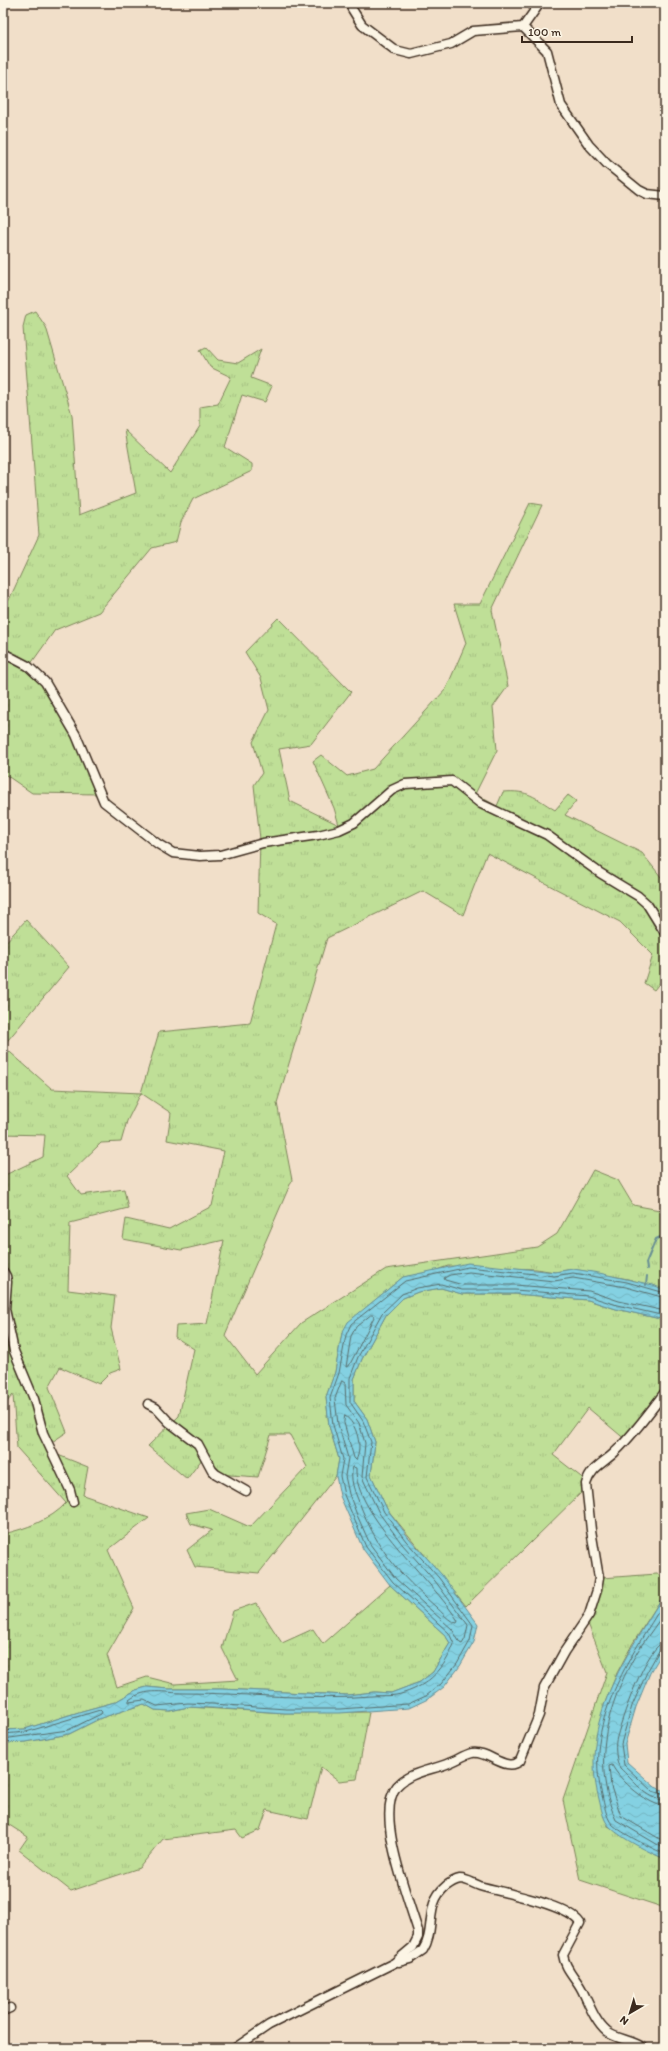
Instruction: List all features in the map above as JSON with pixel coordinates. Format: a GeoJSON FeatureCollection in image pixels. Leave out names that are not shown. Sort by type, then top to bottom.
{"type":"FeatureCollection","features":[{"type":"Feature","properties":{"kind":"street"},"geometry":{"type":"LineString","coordinates":[[351,3],[352,9],[362,25],[396,50],[411,54],[451,44],[473,31],[523,26],[540,3]]}},
{"type":"Feature","properties":{"kind":"street"},"geometry":{"type":"LineString","coordinates":[[523,26],[547,51],[561,105],[589,145],[607,164],[639,190],[647,194],[665,196]]}},
{"type":"Feature","properties":{"kind":"street"},"geometry":{"type":"LineString","coordinates":[[3,653],[28,666],[45,682],[76,735],[104,802],[152,840],[173,853],[200,856],[220,855],[262,842],[318,835],[339,830],[354,823],[392,790],[405,784],[452,781],[481,804],[547,835],[595,870],[638,896],[647,904],[665,933]]}},
{"type":"Feature","properties":{"kind":"street"},"geometry":{"type":"LineString","coordinates":[[3,1271],[7,1282],[5,1309],[14,1351],[34,1399],[44,1437],[70,1490],[73,1502]]}},
{"type":"Feature","properties":{"kind":"street"},"geometry":{"type":"LineString","coordinates":[[394,1963],[413,1947],[418,1937],[418,1931],[391,1841],[390,1813],[392,1794],[396,1787],[412,1776],[472,1753],[483,1753],[508,1765],[516,1764],[520,1761],[539,1715],[544,1688],[564,1652],[588,1615],[597,1590],[598,1578],[591,1530],[586,1484],[587,1478],[595,1467],[615,1453],[665,1392]]}},
{"type":"Feature","properties":{"kind":"street"},"geometry":{"type":"LineString","coordinates":[[148,1404],[156,1408],[169,1422],[198,1444],[212,1470],[216,1474],[246,1491]]}},
{"type":"Feature","properties":{"kind":"street"},"geometry":{"type":"LineString","coordinates":[[235,2048],[269,2025],[394,1963],[410,1959],[422,1950],[435,1898],[447,1884],[456,1880],[464,1880],[479,1886],[499,1890],[549,1906],[573,1916],[580,1923],[563,1955],[566,1966],[575,1978],[597,2020],[608,2032],[630,2040],[644,2048]]}},
{"type":"Feature","properties":{"kind":"green space"},"geometry":{"type":"Polygon","coordinates":[[[35,311],[46,327],[72,415],[79,515],[136,493],[125,430],[170,473],[200,426],[200,407],[218,404],[231,377],[210,367],[200,350],[206,347],[218,360],[238,363],[261,349],[251,378],[272,386],[265,402],[242,395],[225,447],[252,464],[252,471],[193,499],[181,522],[176,542],[152,548],[99,612],[55,630],[30,665],[79,738],[98,794],[32,793],[3,773],[3,613],[39,535],[23,327],[26,315],[35,311]]]}},
{"type":"Feature","properties":{"kind":"green space"},"geometry":{"type":"Polygon","coordinates":[[[530,503],[542,505],[492,610],[508,686],[493,707],[497,750],[475,794],[497,806],[503,792],[525,793],[531,795],[555,810],[568,795],[576,801],[565,815],[642,853],[665,882],[665,976],[654,990],[644,983],[653,955],[620,922],[487,853],[463,915],[423,891],[327,938],[277,1103],[292,1180],[225,1335],[255,1374],[301,1323],[386,1269],[537,1247],[557,1234],[593,1170],[618,1180],[633,1205],[665,1211],[665,1249],[660,1256],[665,1257],[665,1290],[628,1279],[573,1269],[555,1272],[536,1269],[448,1266],[428,1273],[403,1277],[368,1306],[342,1333],[335,1372],[326,1397],[329,1426],[339,1459],[336,1476],[259,1573],[195,1567],[187,1550],[212,1530],[191,1524],[186,1513],[209,1509],[250,1527],[307,1467],[290,1435],[271,1435],[258,1477],[216,1474],[205,1455],[187,1479],[148,1446],[179,1416],[194,1349],[175,1337],[176,1326],[207,1324],[224,1240],[181,1250],[123,1239],[126,1219],[169,1229],[212,1206],[224,1151],[167,1140],[171,1113],[141,1093],[159,1032],[250,1023],[276,924],[258,913],[260,839],[254,785],[262,773],[253,742],[269,710],[261,678],[245,652],[278,618],[351,692],[311,744],[279,749],[290,801],[339,825],[334,808],[313,761],[321,755],[347,776],[373,769],[446,689],[466,643],[454,604],[480,604],[530,503]]]}},
{"type":"Feature","properties":{"kind":"green space"},"geometry":{"type":"Polygon","coordinates":[[[26,920],[69,967],[3,1046],[3,945],[26,920]]]}},
{"type":"Feature","properties":{"kind":"green space"},"geometry":{"type":"Polygon","coordinates":[[[3,1046],[52,1089],[141,1093],[127,1121],[121,1142],[101,1143],[67,1176],[81,1195],[124,1189],[128,1208],[70,1223],[68,1290],[115,1296],[111,1328],[121,1369],[110,1373],[99,1384],[60,1367],[49,1387],[67,1432],[49,1444],[53,1453],[88,1467],[83,1495],[149,1518],[108,1550],[134,1608],[107,1655],[117,1687],[147,1677],[175,1684],[238,1680],[222,1648],[233,1611],[256,1603],[282,1643],[313,1629],[323,1644],[390,1585],[445,1635],[450,1643],[433,1672],[420,1682],[391,1693],[374,1692],[347,1695],[147,1687],[136,1690],[115,1702],[25,1729],[3,1730],[3,1534],[37,1523],[53,1514],[66,1503],[17,1448],[13,1395],[3,1406],[3,1179],[5,1175],[43,1157],[45,1135],[3,1134],[3,1046]]]}},
{"type":"Feature","properties":{"kind":"green space"},"geometry":{"type":"Polygon","coordinates":[[[441,1288],[462,1294],[515,1294],[588,1300],[616,1309],[665,1320],[665,1400],[627,1441],[588,1408],[553,1455],[590,1484],[466,1606],[387,1509],[371,1475],[375,1442],[367,1419],[354,1401],[354,1379],[362,1359],[386,1315],[403,1298],[418,1292],[441,1288]]]}},
{"type":"Feature","properties":{"kind":"green space"},"geometry":{"type":"Polygon","coordinates":[[[657,1574],[665,1578],[665,1593],[633,1643],[617,1673],[604,1705],[608,1826],[665,1859],[665,1908],[580,1880],[563,1800],[607,1672],[587,1621],[602,1578],[657,1574]]]}},
{"type":"Feature","properties":{"kind":"green space"},"geometry":{"type":"Polygon","coordinates":[[[144,1704],[155,1710],[170,1711],[188,1707],[285,1713],[369,1712],[357,1779],[339,1781],[321,1767],[308,1819],[267,1810],[260,1830],[242,1838],[236,1830],[163,1839],[139,1868],[71,1891],[19,1850],[28,1837],[3,1821],[3,1743],[26,1742],[69,1734],[101,1718],[144,1704]]]}},
{"type":"Feature","properties":{"kind":"water"},"geometry":{"type":"Polygon","coordinates":[[[468,1263],[555,1272],[573,1269],[653,1285],[665,1290],[665,1320],[616,1309],[588,1300],[515,1294],[462,1294],[441,1288],[418,1292],[403,1298],[386,1315],[362,1359],[354,1379],[354,1401],[367,1419],[375,1442],[371,1475],[387,1509],[409,1538],[442,1575],[478,1624],[474,1642],[460,1666],[444,1687],[428,1699],[409,1708],[340,1713],[285,1713],[188,1707],[170,1711],[155,1710],[144,1704],[101,1718],[69,1734],[26,1742],[3,1743],[3,1730],[25,1729],[115,1702],[136,1690],[147,1687],[347,1695],[374,1692],[391,1693],[420,1682],[433,1672],[450,1643],[445,1635],[390,1585],[363,1549],[340,1496],[336,1476],[339,1459],[329,1426],[326,1397],[335,1372],[342,1333],[348,1322],[403,1277],[468,1263]]]}},
{"type":"Feature","properties":{"kind":"water"},"geometry":{"type":"Polygon","coordinates":[[[665,1593],[665,1648],[650,1673],[636,1707],[625,1744],[627,1762],[655,1787],[665,1791],[665,1859],[628,1841],[615,1832],[608,1824],[604,1818],[594,1771],[595,1743],[601,1716],[610,1690],[622,1665],[665,1593]]]}},
{"type":"Feature","properties":{"kind":"waterway"},"geometry":{"type":"LineString","coordinates":[[647,1269],[646,1263],[656,1239],[665,1235]]}},
{"type":"Feature","properties":{"kind":"waterway"},"geometry":{"type":"LineString","coordinates":[[646,1285],[647,1276]]}}]}
